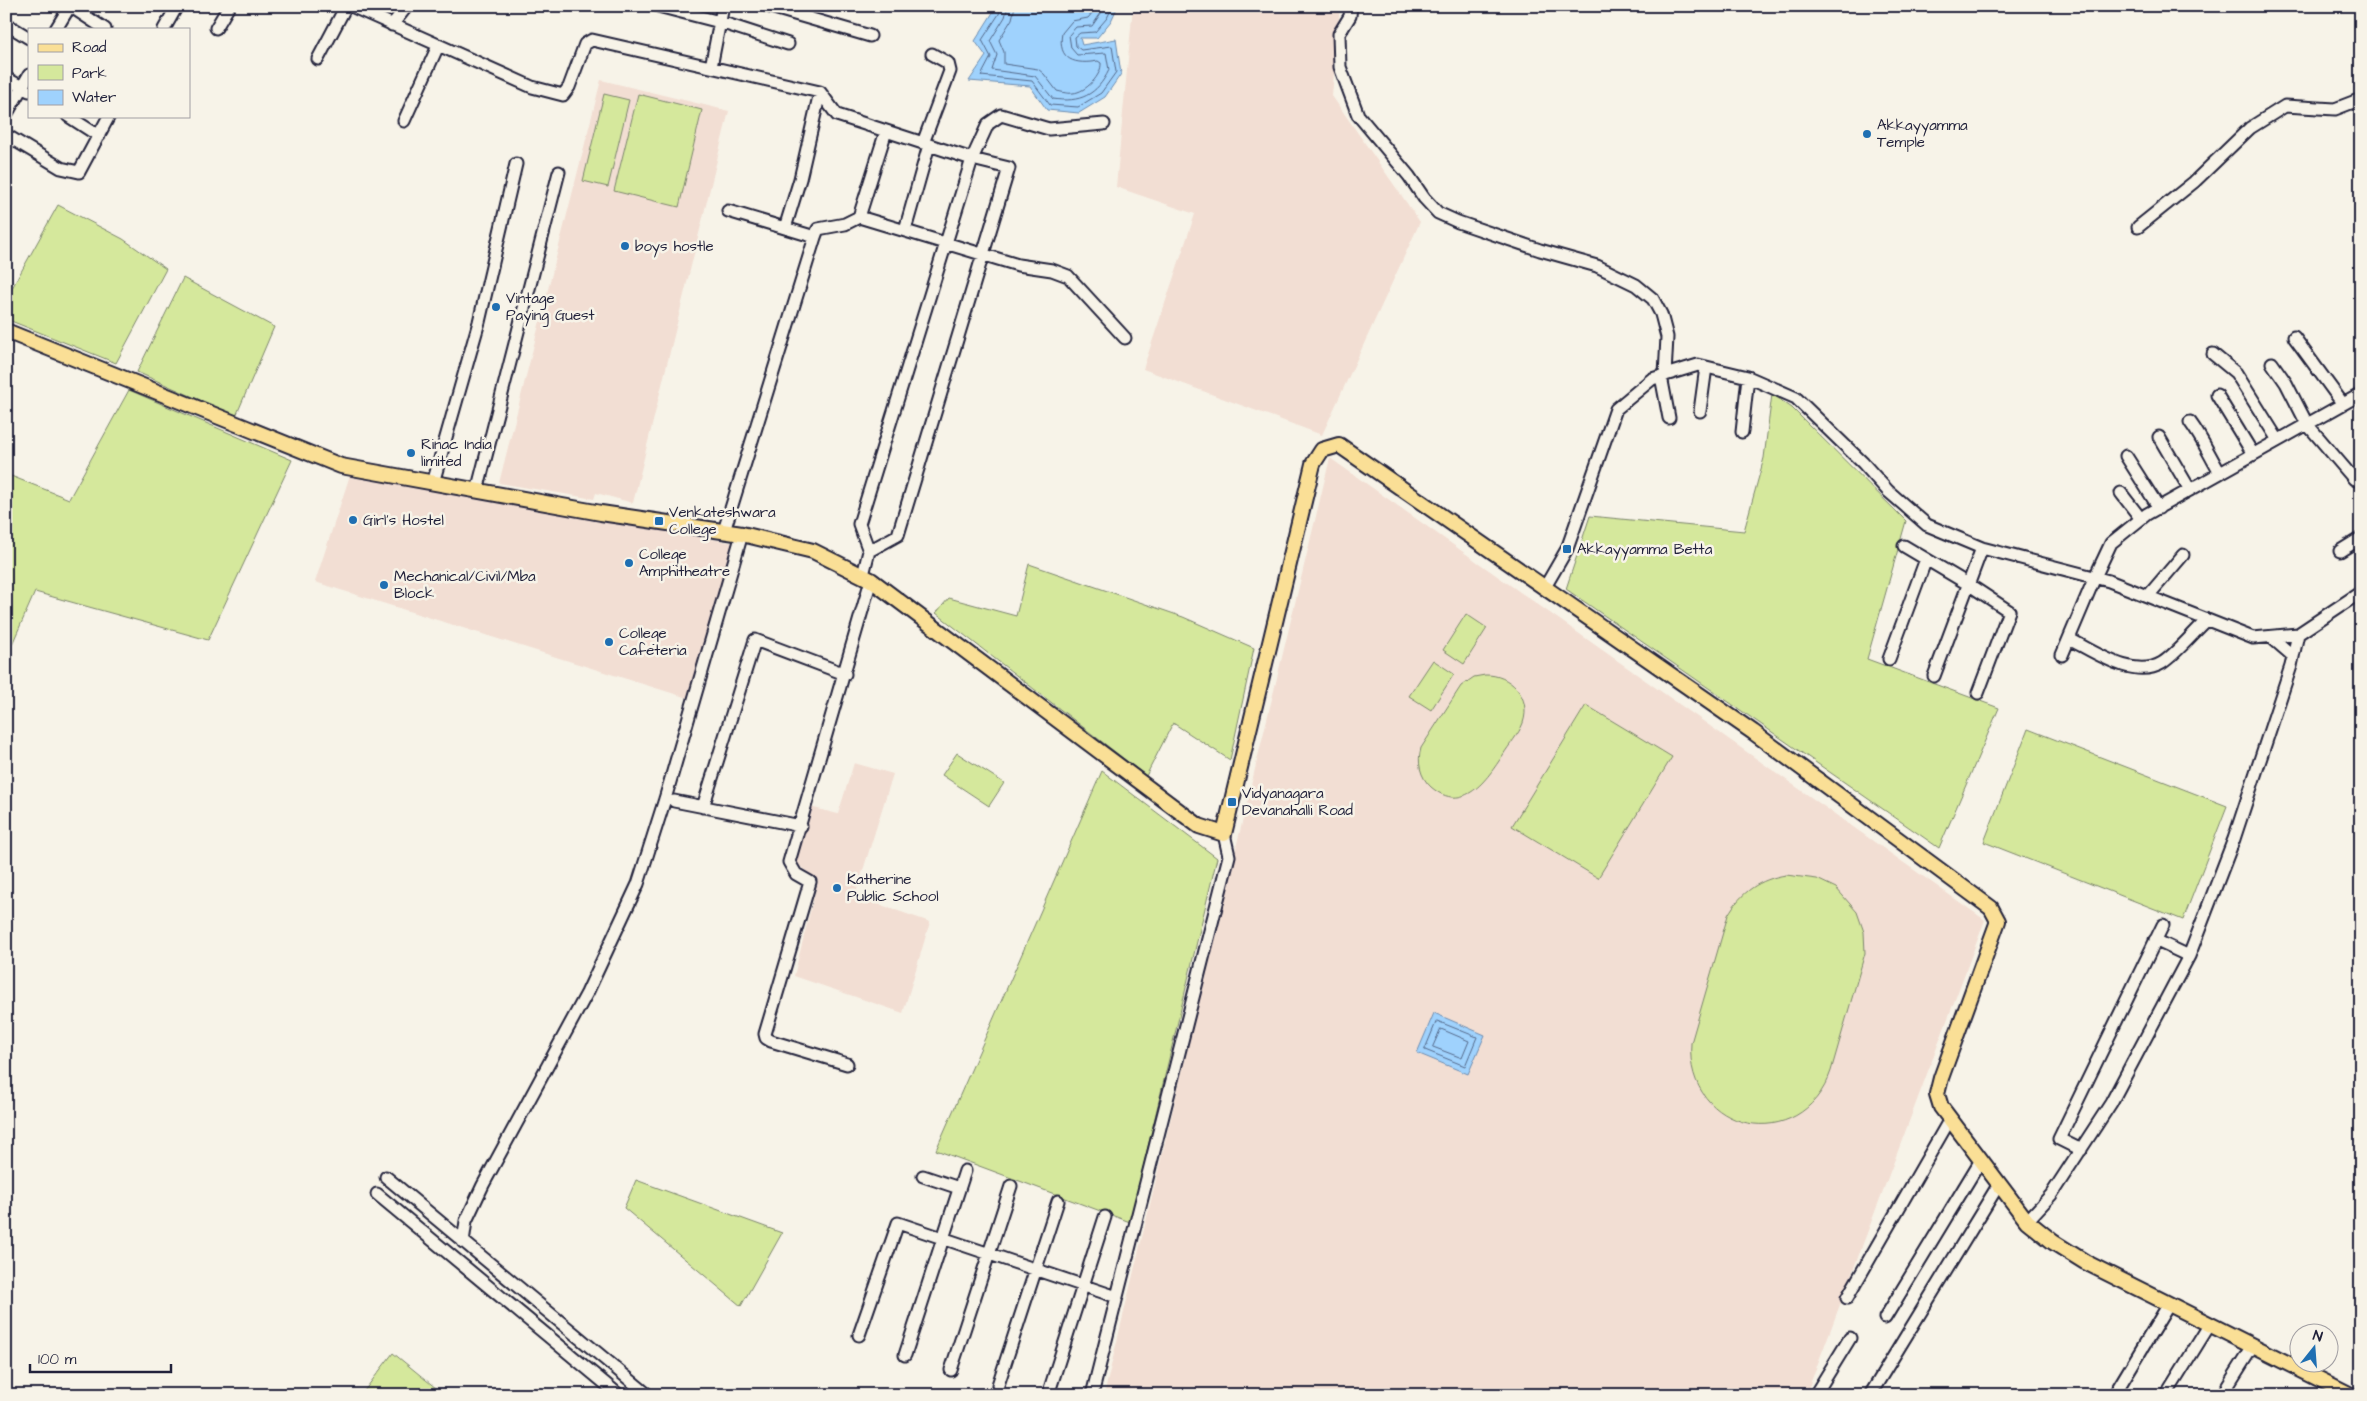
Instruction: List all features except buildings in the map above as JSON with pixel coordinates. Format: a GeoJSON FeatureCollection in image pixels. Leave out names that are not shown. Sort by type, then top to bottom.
{"type":"FeatureCollection","features":[{"type":"Feature","properties":{"kind":"main road"},"geometry":{"type":"LineString","coordinates":[[6,331],[328,463],[432,484],[742,534],[813,552],[867,578],[1199,826],[1224,834],[1313,464],[1322,450],[1339,445],[1761,738],[1991,908],[1998,922],[1941,1078],[1937,1094],[1941,1107],[2027,1221],[2053,1242],[2085,1262],[2351,1395]]}},
{"type":"Feature","properties":{"kind":"street"},"geometry":{"type":"LineString","coordinates":[[57,28],[70,6],[103,28]]}},
{"type":"Feature","properties":{"kind":"street"},"geometry":{"type":"LineString","coordinates":[[165,28],[177,6]]}},
{"type":"Feature","properties":{"kind":"street"},"geometry":{"type":"LineString","coordinates":[[216,28],[229,6]]}},
{"type":"Feature","properties":{"kind":"street"},"geometry":{"type":"LineString","coordinates":[[318,59],[346,6]]}},
{"type":"Feature","properties":{"kind":"street"},"geometry":{"type":"LineString","coordinates":[[351,6],[532,87],[563,95],[569,87],[585,44],[592,40],[820,92],[837,115],[972,159],[1009,168],[898,535],[869,551]]}},
{"type":"Feature","properties":{"kind":"street"},"geometry":{"type":"LineString","coordinates":[[392,25],[407,6]]}},
{"type":"Feature","properties":{"kind":"street"},"geometry":{"type":"LineString","coordinates":[[658,6],[720,22],[788,44]]}},
{"type":"Feature","properties":{"kind":"street"},"geometry":{"type":"LineString","coordinates":[[711,67],[723,6]]}},
{"type":"Feature","properties":{"kind":"street"},"geometry":{"type":"LineString","coordinates":[[767,6],[870,36]]}},
{"type":"Feature","properties":{"kind":"street"},"geometry":{"type":"LineString","coordinates":[[1351,6],[1350,16],[1339,34],[1340,66],[1358,115],[1438,213],[1458,222],[1540,250],[1597,266],[1636,285],[1653,299],[1661,314],[1667,337],[1663,376],[1669,418]]}},
{"type":"Feature","properties":{"kind":"street"},"geometry":{"type":"LineString","coordinates":[[6,24],[28,37]]}},
{"type":"Feature","properties":{"kind":"street"},"geometry":{"type":"LineString","coordinates":[[404,121],[438,46]]}},
{"type":"Feature","properties":{"kind":"street"},"geometry":{"type":"LineString","coordinates":[[905,230],[926,144],[950,71],[948,63],[932,54]]}},
{"type":"Feature","properties":{"kind":"street"},"geometry":{"type":"LineString","coordinates":[[6,78],[25,89],[6,114]]}},
{"type":"Feature","properties":{"kind":"street"},"geometry":{"type":"LineString","coordinates":[[785,228],[800,178],[820,92]]}},
{"type":"Feature","properties":{"kind":"street"},"geometry":{"type":"LineString","coordinates":[[2138,227],[2194,182],[2250,128],[2285,106],[2335,109],[2361,99]]}},
{"type":"Feature","properties":{"kind":"street"},"geometry":{"type":"LineString","coordinates":[[847,1064],[771,1041],[765,1036],[810,882],[796,874],[789,862],[844,674],[867,578],[869,551],[859,524],[945,242],[972,159],[988,124],[1001,115],[1049,129],[1104,124]]}},
{"type":"Feature","properties":{"kind":"street"},"geometry":{"type":"LineString","coordinates":[[71,118],[99,136]]}},
{"type":"Feature","properties":{"kind":"street"},"geometry":{"type":"LineString","coordinates":[[6,135],[61,168],[79,172],[108,118]]}},
{"type":"Feature","properties":{"kind":"street"},"geometry":{"type":"LineString","coordinates":[[859,217],[886,131]]}},
{"type":"Feature","properties":{"kind":"street"},"geometry":{"type":"LineString","coordinates":[[432,484],[479,322],[516,164]]}},
{"type":"Feature","properties":{"kind":"street"},"geometry":{"type":"LineString","coordinates":[[476,491],[558,172]]}},
{"type":"Feature","properties":{"kind":"street"},"geometry":{"type":"LineString","coordinates":[[728,211],[815,237]]}},
{"type":"Feature","properties":{"kind":"street"},"geometry":{"type":"LineString","coordinates":[[724,531],[818,229],[845,224],[859,217],[1018,265],[1052,270],[1068,276],[1125,338]]}},
{"type":"Feature","properties":{"kind":"street"},"geometry":{"type":"LineString","coordinates":[[2294,337],[2343,404]]}},
{"type":"Feature","properties":{"kind":"street"},"geometry":{"type":"LineString","coordinates":[[2213,354],[2236,373],[2278,440]]}},
{"type":"Feature","properties":{"kind":"street"},"geometry":{"type":"LineString","coordinates":[[2272,363],[2286,383],[2307,424],[2354,479],[2361,482]]}},
{"type":"Feature","properties":{"kind":"street"},"geometry":{"type":"LineString","coordinates":[[1545,587],[1567,549],[1616,409],[1652,379],[1698,365],[1748,376],[1796,398],[1863,463],[1888,491],[1927,525],[1982,548],[2095,577],[2253,638],[2298,634],[2361,592]]}},
{"type":"Feature","properties":{"kind":"street"},"geometry":{"type":"LineString","coordinates":[[1700,411],[1706,367]]}},
{"type":"Feature","properties":{"kind":"street"},"geometry":{"type":"LineString","coordinates":[[1742,432],[1748,376]]}},
{"type":"Feature","properties":{"kind":"street"},"geometry":{"type":"LineString","coordinates":[[2062,655],[2111,543],[2141,519],[2159,508],[2361,394]]}},
{"type":"Feature","properties":{"kind":"street"},"geometry":{"type":"LineString","coordinates":[[2217,395],[2253,454]]}},
{"type":"Feature","properties":{"kind":"street"},"geometry":{"type":"LineString","coordinates":[[2190,422],[2202,438],[2204,447],[2220,473]]}},
{"type":"Feature","properties":{"kind":"street"},"geometry":{"type":"LineString","coordinates":[[2159,437],[2190,490]]}},
{"type":"Feature","properties":{"kind":"street"},"geometry":{"type":"LineString","coordinates":[[2126,456],[2159,508]]}},
{"type":"Feature","properties":{"kind":"street"},"geometry":{"type":"LineString","coordinates":[[2121,493],[2141,519]]}},
{"type":"Feature","properties":{"kind":"street"},"geometry":{"type":"LineString","coordinates":[[462,1242],[466,1220],[483,1185],[587,993],[638,884],[742,534]]}},
{"type":"Feature","properties":{"kind":"street"},"geometry":{"type":"LineString","coordinates":[[2340,551],[2361,538]]}},
{"type":"Feature","properties":{"kind":"street"},"geometry":{"type":"LineString","coordinates":[[1904,546],[2010,611],[1978,693]]}},
{"type":"Feature","properties":{"kind":"street"},"geometry":{"type":"LineString","coordinates":[[1934,676],[1982,548]]}},
{"type":"Feature","properties":{"kind":"street"},"geometry":{"type":"LineString","coordinates":[[2148,596],[2184,555]]}},
{"type":"Feature","properties":{"kind":"street"},"geometry":{"type":"LineString","coordinates":[[1889,659],[1926,559]]}},
{"type":"Feature","properties":{"kind":"street"},"geometry":{"type":"LineString","coordinates":[[2069,639],[2105,657],[2137,669],[2162,663],[2207,620]]}},
{"type":"Feature","properties":{"kind":"street"},"geometry":{"type":"LineString","coordinates":[[2027,1221],[2051,1196],[2111,1104],[2189,956],[2234,839],[2293,656],[2298,634]]}},
{"type":"Feature","properties":{"kind":"street"},"geometry":{"type":"LineString","coordinates":[[2271,637],[2293,656]]}},
{"type":"Feature","properties":{"kind":"street"},"geometry":{"type":"LineString","coordinates":[[703,807],[755,640],[844,674]]}},
{"type":"Feature","properties":{"kind":"street"},"geometry":{"type":"LineString","coordinates":[[674,801],[801,826]]}},
{"type":"Feature","properties":{"kind":"street"},"geometry":{"type":"LineString","coordinates":[[1092,1395],[1229,856],[1224,834]]}},
{"type":"Feature","properties":{"kind":"street"},"geometry":{"type":"LineString","coordinates":[[2081,1150],[2059,1139],[2163,925]]}},
{"type":"Feature","properties":{"kind":"street"},"geometry":{"type":"LineString","coordinates":[[2156,940],[2189,956]]}},
{"type":"Feature","properties":{"kind":"street"},"geometry":{"type":"LineString","coordinates":[[1847,1298],[1950,1119]]}},
{"type":"Feature","properties":{"kind":"street"},"geometry":{"type":"LineString","coordinates":[[1885,1318],[1981,1160]]}},
{"type":"Feature","properties":{"kind":"street"},"geometry":{"type":"LineString","coordinates":[[905,1355],[965,1171]]}},
{"type":"Feature","properties":{"kind":"street"},"geometry":{"type":"LineString","coordinates":[[923,1176],[959,1188]]}},
{"type":"Feature","properties":{"kind":"street"},"geometry":{"type":"LineString","coordinates":[[386,1177],[648,1395]]}},
{"type":"Feature","properties":{"kind":"street"},"geometry":{"type":"LineString","coordinates":[[1870,1395],[1998,1184]]}},
{"type":"Feature","properties":{"kind":"street"},"geometry":{"type":"LineString","coordinates":[[952,1370],[1011,1186]]}},
{"type":"Feature","properties":{"kind":"street"},"geometry":{"type":"LineString","coordinates":[[377,1194],[619,1395]]}},
{"type":"Feature","properties":{"kind":"street"},"geometry":{"type":"LineString","coordinates":[[998,1385],[1058,1201]]}},
{"type":"Feature","properties":{"kind":"street"},"geometry":{"type":"LineString","coordinates":[[1048,1395],[1105,1217]]}},
{"type":"Feature","properties":{"kind":"street"},"geometry":{"type":"LineString","coordinates":[[859,1335],[898,1222],[1117,1298]]}},
{"type":"Feature","properties":{"kind":"street"},"geometry":{"type":"LineString","coordinates":[[2114,1395],[2169,1304]]}},
{"type":"Feature","properties":{"kind":"street"},"geometry":{"type":"LineString","coordinates":[[2166,1395],[2210,1324]]}},
{"type":"Feature","properties":{"kind":"street"},"geometry":{"type":"LineString","coordinates":[[1815,1395],[1850,1338]]}},
{"type":"Feature","properties":{"kind":"street"},"geometry":{"type":"LineString","coordinates":[[2222,1395],[2253,1346]]}},
{"type":"Feature","properties":{"kind":"shaded area"},"geometry":{"type":"Polygon","coordinates":[[[1133,6],[1340,6],[1332,96],[1420,222],[1322,435],[1143,369],[1195,214],[1116,187],[1133,6]]]}},
{"type":"Feature","properties":{"kind":"shaded area"},"geometry":{"type":"Polygon","coordinates":[[[601,80],[729,111],[633,503],[596,493],[594,499],[499,483],[601,80]]]}},
{"type":"Feature","properties":{"kind":"shaded area"},"geometry":{"type":"Polygon","coordinates":[[[1330,458],[1985,920],[1806,1395],[1104,1395],[1330,458]]]}},
{"type":"Feature","properties":{"kind":"shaded area"},"geometry":{"type":"Polygon","coordinates":[[[350,475],[734,543],[691,699],[315,582],[350,475]]]}},
{"type":"Feature","properties":{"kind":"shaded area","name":"Katherine Public School"},"geometry":{"type":"Polygon","coordinates":[[[854,763],[893,774],[855,896],[930,922],[903,1013],[794,976],[818,880],[794,862],[810,807],[838,814],[854,763]]]}},
{"type":"Feature","properties":{"kind":"green space"},"geometry":{"type":"Polygon","coordinates":[[[604,94],[629,100],[608,187],[583,181],[604,94]]]}},
{"type":"Feature","properties":{"kind":"green space"},"geometry":{"type":"Polygon","coordinates":[[[638,94],[702,110],[679,207],[614,191],[638,94]]]}},
{"type":"Feature","properties":{"kind":"green space"},"geometry":{"type":"Polygon","coordinates":[[[58,205],[123,239],[166,269],[116,363],[6,319],[6,299],[58,205]]]}},
{"type":"Feature","properties":{"kind":"green space"},"geometry":{"type":"Polygon","coordinates":[[[183,278],[274,327],[236,416],[137,372],[183,278]]]}},
{"type":"Feature","properties":{"kind":"green space"},"geometry":{"type":"Polygon","coordinates":[[[129,390],[292,460],[208,640],[35,592],[6,658],[6,474],[69,499],[129,390]]]}},
{"type":"Feature","properties":{"kind":"green space"},"geometry":{"type":"Polygon","coordinates":[[[1772,394],[1792,408],[1906,521],[1867,659],[1999,708],[1939,848],[1566,589],[1590,516],[1744,531],[1764,458],[1772,394]]]}},
{"type":"Feature","properties":{"kind":"green space"},"geometry":{"type":"Polygon","coordinates":[[[1029,564],[1183,617],[1254,648],[1230,760],[1173,723],[1146,776],[936,613],[949,598],[1016,616],[1029,564]]]}},
{"type":"Feature","properties":{"kind":"green space"},"geometry":{"type":"Polygon","coordinates":[[[1466,614],[1487,628],[1464,664],[1443,650],[1466,614]]]}},
{"type":"Feature","properties":{"kind":"green space"},"geometry":{"type":"Polygon","coordinates":[[[1433,660],[1454,674],[1431,710],[1409,696],[1433,660]]]}},
{"type":"Feature","properties":{"kind":"green space"},"geometry":{"type":"Polygon","coordinates":[[[1485,675],[1503,678],[1517,689],[1522,696],[1524,704],[1523,723],[1497,764],[1482,783],[1464,796],[1443,795],[1431,787],[1424,779],[1419,759],[1421,748],[1461,686],[1474,677],[1485,675]]]}},
{"type":"Feature","properties":{"kind":"green space"},"geometry":{"type":"Polygon","coordinates":[[[1586,705],[1672,757],[1598,878],[1512,826],[1586,705]]]}},
{"type":"Feature","properties":{"kind":"green space"},"geometry":{"type":"Polygon","coordinates":[[[2028,729],[2227,806],[2183,920],[1984,842],[2028,729]]]}},
{"type":"Feature","properties":{"kind":"green space"},"geometry":{"type":"Polygon","coordinates":[[[957,753],[1004,783],[989,806],[942,775],[957,753]]]}},
{"type":"Feature","properties":{"kind":"green space"},"geometry":{"type":"Polygon","coordinates":[[[1102,771],[1217,858],[1130,1222],[936,1150],[1102,771]]]}},
{"type":"Feature","properties":{"kind":"green space"},"geometry":{"type":"Polygon","coordinates":[[[1786,875],[1817,879],[1836,888],[1857,912],[1864,932],[1865,953],[1831,1071],[1816,1098],[1796,1116],[1772,1124],[1748,1123],[1725,1114],[1706,1097],[1694,1074],[1691,1043],[1728,915],[1745,893],[1752,888],[1760,883],[1786,875]]]}},
{"type":"Feature","properties":{"kind":"green space"},"geometry":{"type":"Polygon","coordinates":[[[636,1180],[782,1233],[741,1306],[624,1208],[636,1180]]]}},
{"type":"Feature","properties":{"kind":"green space"},"geometry":{"type":"Polygon","coordinates":[[[393,1353],[442,1393],[441,1395],[361,1395],[393,1353]]]}},
{"type":"Feature","properties":{"kind":"water"},"geometry":{"type":"Polygon","coordinates":[[[997,6],[1118,6],[1111,21],[1097,38],[1080,38],[1082,45],[1116,39],[1121,74],[1105,97],[1079,113],[1047,110],[1030,86],[969,81],[986,56],[975,41],[997,6]]]}},
{"type":"Feature","properties":{"kind":"water"},"geometry":{"type":"Polygon","coordinates":[[[1434,1013],[1485,1035],[1468,1074],[1417,1053],[1434,1013]]]}},
{"type":"Feature","properties":{"kind":"place","name":"Akkayyamma Temple"},"geometry":{"type":"Point","coordinates":[1867,134]}},
{"type":"Feature","properties":{"kind":"place","name":"boys hostle"},"geometry":{"type":"Point","coordinates":[625,246]}},
{"type":"Feature","properties":{"kind":"place","name":"Vintage Paying Guest"},"geometry":{"type":"Point","coordinates":[496,307]}},
{"type":"Feature","properties":{"kind":"place","name":"Rinac India limited"},"geometry":{"type":"Point","coordinates":[411,453]}},
{"type":"Feature","properties":{"kind":"place","name":"Girl's Hostel"},"geometry":{"type":"Point","coordinates":[353,520]}},
{"type":"Feature","properties":{"kind":"place","name":"Venkateshwara College"},"geometry":{"type":"Point","coordinates":[659,521]}},
{"type":"Feature","properties":{"kind":"place","name":"Akkayyamma Betta"},"geometry":{"type":"Point","coordinates":[1567,549]}},
{"type":"Feature","properties":{"kind":"place","name":"College Amphitheatre"},"geometry":{"type":"Point","coordinates":[629,563]}},
{"type":"Feature","properties":{"kind":"place","name":"Mechanical/Civil/Mba Block"},"geometry":{"type":"Point","coordinates":[384,585]}},
{"type":"Feature","properties":{"kind":"place","name":"College Cafeteria"},"geometry":{"type":"Point","coordinates":[609,642]}},
{"type":"Feature","properties":{"kind":"place","name":"Vidyanagara Devanahalli Road"},"geometry":{"type":"Point","coordinates":[1232,802]}},
{"type":"Feature","properties":{"kind":"place","name":"Katherine Public School"},"geometry":{"type":"Point","coordinates":[837,888]}}]}
